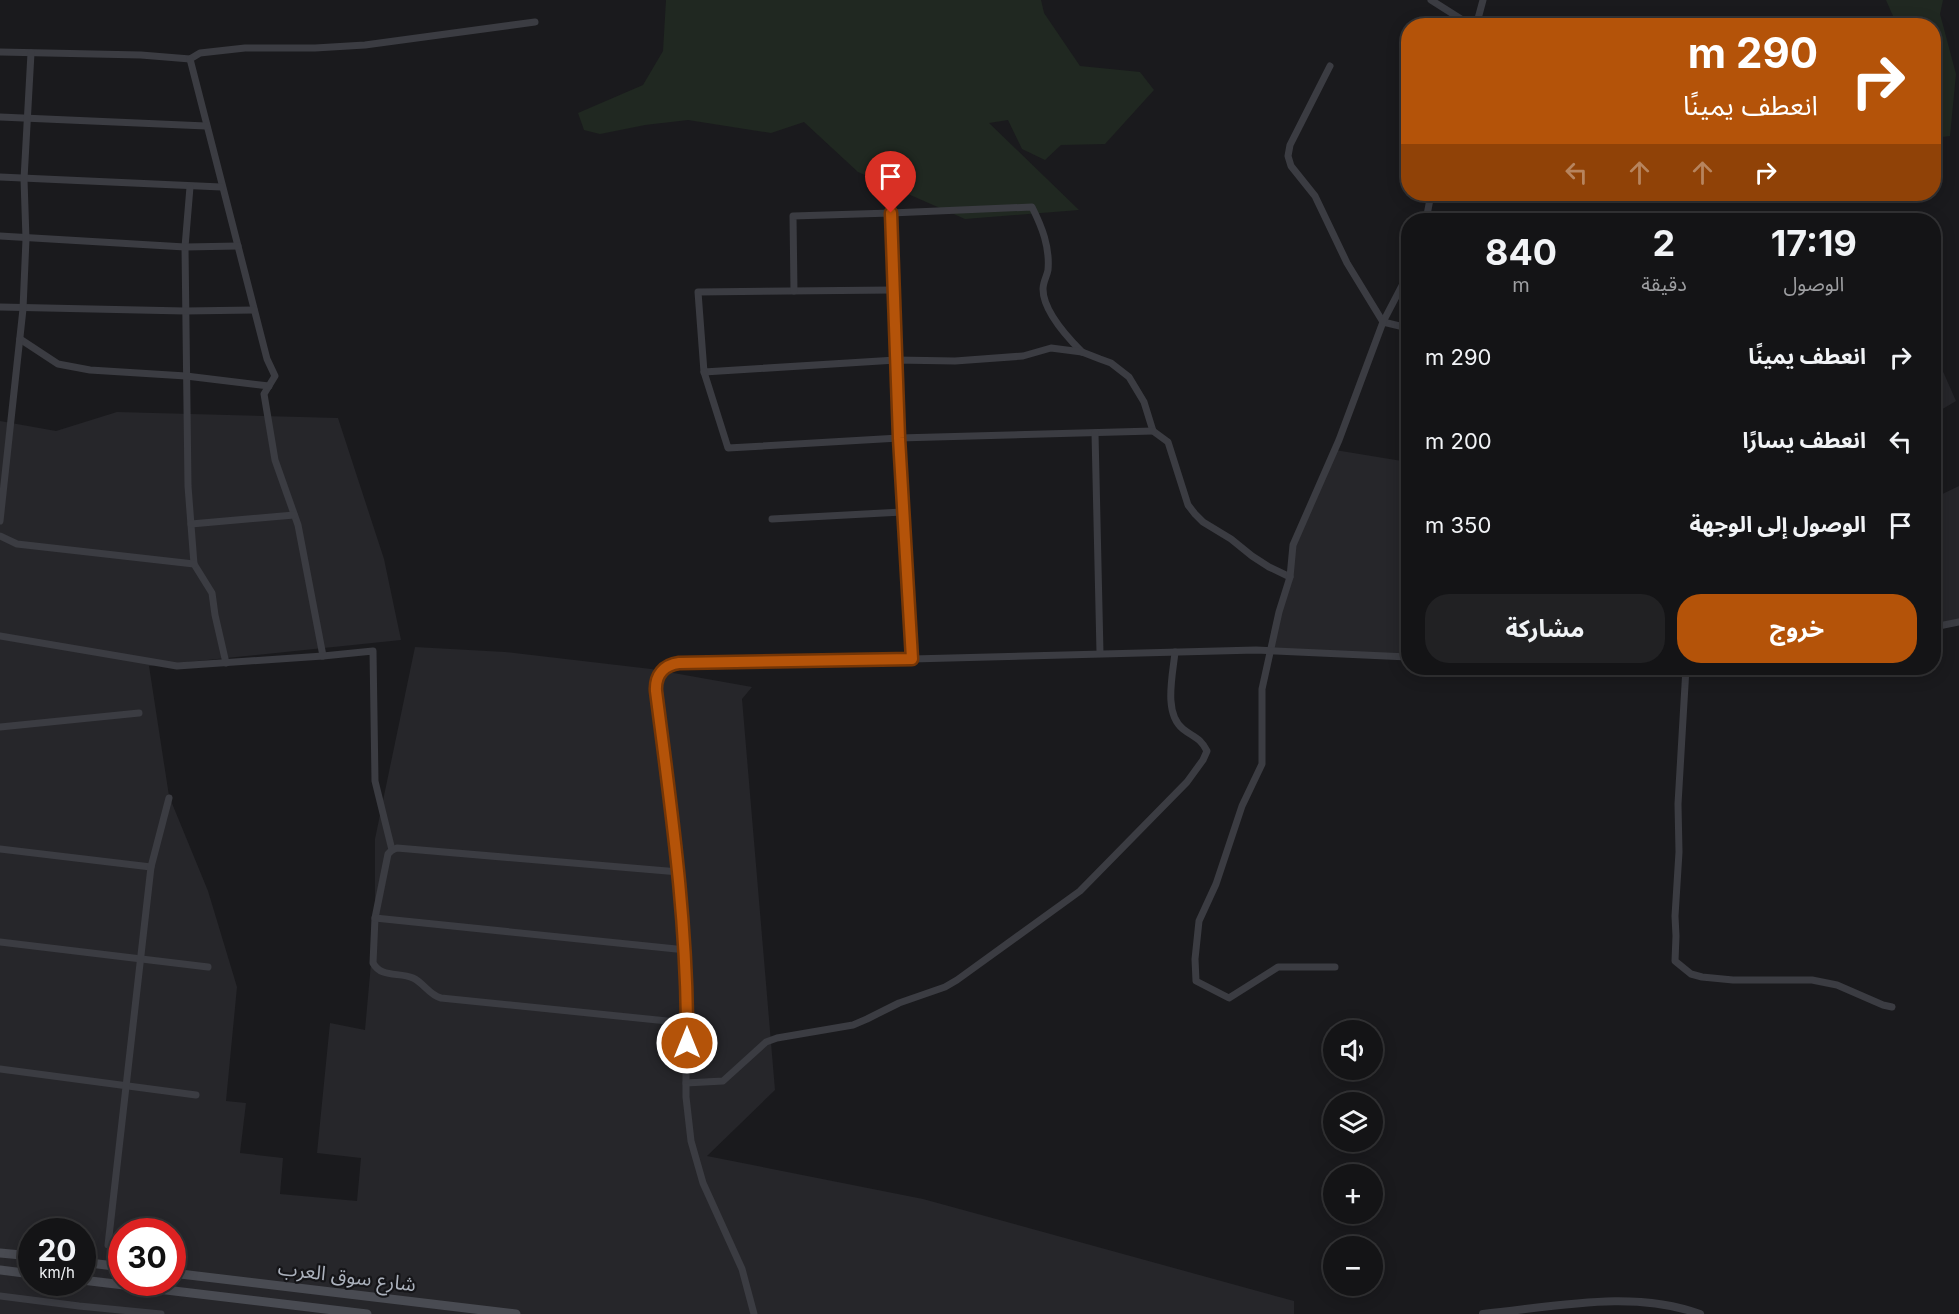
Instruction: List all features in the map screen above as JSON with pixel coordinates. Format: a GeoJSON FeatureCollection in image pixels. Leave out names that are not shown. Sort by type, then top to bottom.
{"type":"FeatureCollection","features":[{"type":"Feature","properties":{"kind":"main road"},"geometry":{"type":"LineString","coordinates":[[0,1253],[18,1255]]}},
{"type":"Feature","properties":{"kind":"main road"},"geometry":{"type":"LineString","coordinates":[[0,1270],[18,1272]]}},
{"type":"Feature","properties":{"kind":"main road","name":"شارع سوق العرب"},"geometry":{"type":"LineString","coordinates":[[186,1275],[516,1314]]}},
{"type":"Feature","properties":{"kind":"main road"},"geometry":{"type":"LineString","coordinates":[[96,1282],[367,1314]]}},
{"type":"Feature","properties":{"kind":"street"},"geometry":{"type":"LineString","coordinates":[[1431,0],[1462,18]]}},
{"type":"Feature","properties":{"kind":"street"},"geometry":{"type":"LineString","coordinates":[[1477,18],[1483,0]]}},
{"type":"Feature","properties":{"kind":"street"},"geometry":{"type":"LineString","coordinates":[[0,52],[141,55],[190,59],[200,53],[245,48],[365,45],[535,22]]}},
{"type":"Feature","properties":{"kind":"street"},"geometry":{"type":"LineString","coordinates":[[0,521],[23,309],[26,239],[24,179],[32,53]]}},
{"type":"Feature","properties":{"kind":"street"},"geometry":{"type":"LineString","coordinates":[[190,59],[267,359],[275,376],[264,394],[275,460],[298,525],[323,657]]}},
{"type":"Feature","properties":{"kind":"street"},"geometry":{"type":"LineString","coordinates":[[1330,66],[1290,145],[1288,159],[1315,196],[1347,263],[1383,322],[1401,326]]}},
{"type":"Feature","properties":{"kind":"street"},"geometry":{"type":"LineString","coordinates":[[0,117],[207,126]]}},
{"type":"Feature","properties":{"kind":"street"},"geometry":{"type":"LineString","coordinates":[[0,177],[221,187]]}},
{"type":"Feature","properties":{"kind":"street"},"geometry":{"type":"LineString","coordinates":[[190,187],[185,247],[188,486],[194,564],[212,592],[226,663]]}},
{"type":"Feature","properties":{"kind":"street"},"geometry":{"type":"LineString","coordinates":[[794,291],[793,216],[1032,207],[1043,231],[1048,250],[1048,272],[1043,288],[1047,304],[1061,331],[1082,352]]}},
{"type":"Feature","properties":{"kind":"street"},"geometry":{"type":"LineString","coordinates":[[891,213],[902,512],[912,659]]}},
{"type":"Feature","properties":{"kind":"street"},"geometry":{"type":"LineString","coordinates":[[0,236],[185,247],[238,246]]}},
{"type":"Feature","properties":{"kind":"street"},"geometry":{"type":"LineString","coordinates":[[1335,967],[1278,967],[1228,998],[1196,981],[1194,959],[1198,921],[1216,884],[1242,806],[1262,764],[1262,689],[1279,612],[1290,576],[1293,545],[1339,440],[1383,322],[1401,287]]}},
{"type":"Feature","properties":{"kind":"street"},"geometry":{"type":"LineString","coordinates":[[893,290],[698,292],[704,372],[728,448],[899,438],[1153,431]]}},
{"type":"Feature","properties":{"kind":"street"},"geometry":{"type":"LineString","coordinates":[[0,307],[185,311],[254,310]]}},
{"type":"Feature","properties":{"kind":"street"},"geometry":{"type":"LineString","coordinates":[[20,339],[58,364],[90,370],[186,376],[269,386]]}},
{"type":"Feature","properties":{"kind":"street"},"geometry":{"type":"LineString","coordinates":[[704,372],[896,360],[955,361],[1023,356],[1051,348],[1082,352],[1111,363],[1129,377],[1144,402],[1153,431],[1168,442],[1188,505],[1195,514],[1252,556],[1269,567],[1290,576]]}},
{"type":"Feature","properties":{"kind":"street"},"geometry":{"type":"LineString","coordinates":[[1095,433],[1100,653]]}},
{"type":"Feature","properties":{"kind":"street"},"geometry":{"type":"LineString","coordinates":[[772,519],[902,512]]}},
{"type":"Feature","properties":{"kind":"street"},"geometry":{"type":"LineString","coordinates":[[191,525],[294,515]]}},
{"type":"Feature","properties":{"kind":"street"},"geometry":{"type":"LineString","coordinates":[[0,536],[17,544],[194,564]]}},
{"type":"Feature","properties":{"kind":"street"},"geometry":{"type":"LineString","coordinates":[[1941,626],[1959,622]]}},
{"type":"Feature","properties":{"kind":"street"},"geometry":{"type":"LineString","coordinates":[[0,636],[177,666],[323,657],[374,651],[375,781],[392,850]]}},
{"type":"Feature","properties":{"kind":"street"},"geometry":{"type":"LineString","coordinates":[[753,1314],[742,1269],[709,1196],[694,1155],[688,1126],[686,950],[679,872],[656,691],[657,679],[663,669],[679,663],[1272,650],[1401,657]]}},
{"type":"Feature","properties":{"kind":"street"},"geometry":{"type":"LineString","coordinates":[[686,1083],[723,1081],[766,1042],[853,1024],[945,987],[1080,891],[1186,782],[1207,751],[1203,742],[1181,728],[1173,712],[1171,703],[1175,652]]}},
{"type":"Feature","properties":{"kind":"street"},"geometry":{"type":"LineString","coordinates":[[1686,675],[1678,804],[1679,852],[1675,961],[1691,974],[1702,977],[1732,980],[1812,981],[1837,985],[1892,1007]]}},
{"type":"Feature","properties":{"kind":"street"},"geometry":{"type":"LineString","coordinates":[[0,727],[139,713]]}},
{"type":"Feature","properties":{"kind":"street"},"geometry":{"type":"LineString","coordinates":[[111,1218],[151,867],[169,798]]}},
{"type":"Feature","properties":{"kind":"street"},"geometry":{"type":"LineString","coordinates":[[679,872],[402,848],[392,850],[388,854],[375,918],[373,963],[376,968],[385,973],[412,977],[436,997],[687,1023]]}},
{"type":"Feature","properties":{"kind":"street"},"geometry":{"type":"LineString","coordinates":[[0,849],[151,867]]}},
{"type":"Feature","properties":{"kind":"street"},"geometry":{"type":"LineString","coordinates":[[375,918],[686,950]]}},
{"type":"Feature","properties":{"kind":"street"},"geometry":{"type":"LineString","coordinates":[[0,942],[208,967]]}},
{"type":"Feature","properties":{"kind":"street"},"geometry":{"type":"LineString","coordinates":[[0,1069],[128,1084],[196,1095]]}},
{"type":"Feature","properties":{"kind":"street"},"geometry":{"type":"LineString","coordinates":[[0,1296],[79,1310],[161,1314]]}},
{"type":"Feature","properties":{"kind":"street"},"geometry":{"type":"LineString","coordinates":[[1483,1314],[1624,1301],[1665,1304],[1701,1314]]}},
{"type":"Feature","properties":{"kind":"shaded area"},"geometry":{"type":"Polygon","coordinates":[[[666,0],[1041,0],[1044,13],[1080,66],[1140,72],[1154,90],[1105,144],[1061,145],[1045,160],[1022,149],[1008,120],[989,123],[1079,210],[965,219],[858,172],[804,122],[771,133],[688,120],[645,125],[600,134],[584,130],[578,113],[643,85],[663,51],[666,0]]]}},
{"type":"Feature","properties":{"kind":"shaded area"},"geometry":{"type":"Polygon","coordinates":[[[1886,0],[1943,0],[1940,14],[1956,74],[1950,136],[1941,137],[1941,18],[1894,18],[1886,0]]]}},
{"type":"Feature","properties":{"kind":"shaded area"},"geometry":{"type":"Polygon","coordinates":[[[1941,367],[1956,401],[1941,410],[1941,367]]]}},
{"type":"Feature","properties":{"kind":"shaded area"},"geometry":{"type":"Polygon","coordinates":[[[117,412],[338,418],[384,559],[401,640],[149,666],[169,796],[208,891],[237,987],[226,1101],[246,1103],[240,1153],[283,1158],[280,1194],[357,1201],[361,1158],[317,1153],[330,1023],[365,1030],[375,919],[375,839],[415,647],[505,652],[651,669],[752,687],[742,699],[775,1090],[707,1156],[923,1199],[1294,1301],[1294,1314],[0,1314],[0,421],[56,431],[117,412]]]}},
{"type":"Feature","properties":{"kind":"shaded area"},"geometry":{"type":"Polygon","coordinates":[[[1335,450],[1401,461],[1401,657],[1272,650],[1293,545],[1335,450]]]}},
{"type":"Feature","properties":{"kind":"shaded area"},"geometry":{"type":"Polygon","coordinates":[[[1959,486],[1959,622],[1941,626],[1941,495],[1959,486]]]}},
{"type":"Feature","properties":{"kind":"route"},"geometry":{"type":"LineString","coordinates":[[687,1043],[686,950],[679,872],[656,691],[659,674],[668,666],[679,663],[912,659],[902,512],[891,213]]}}]}
